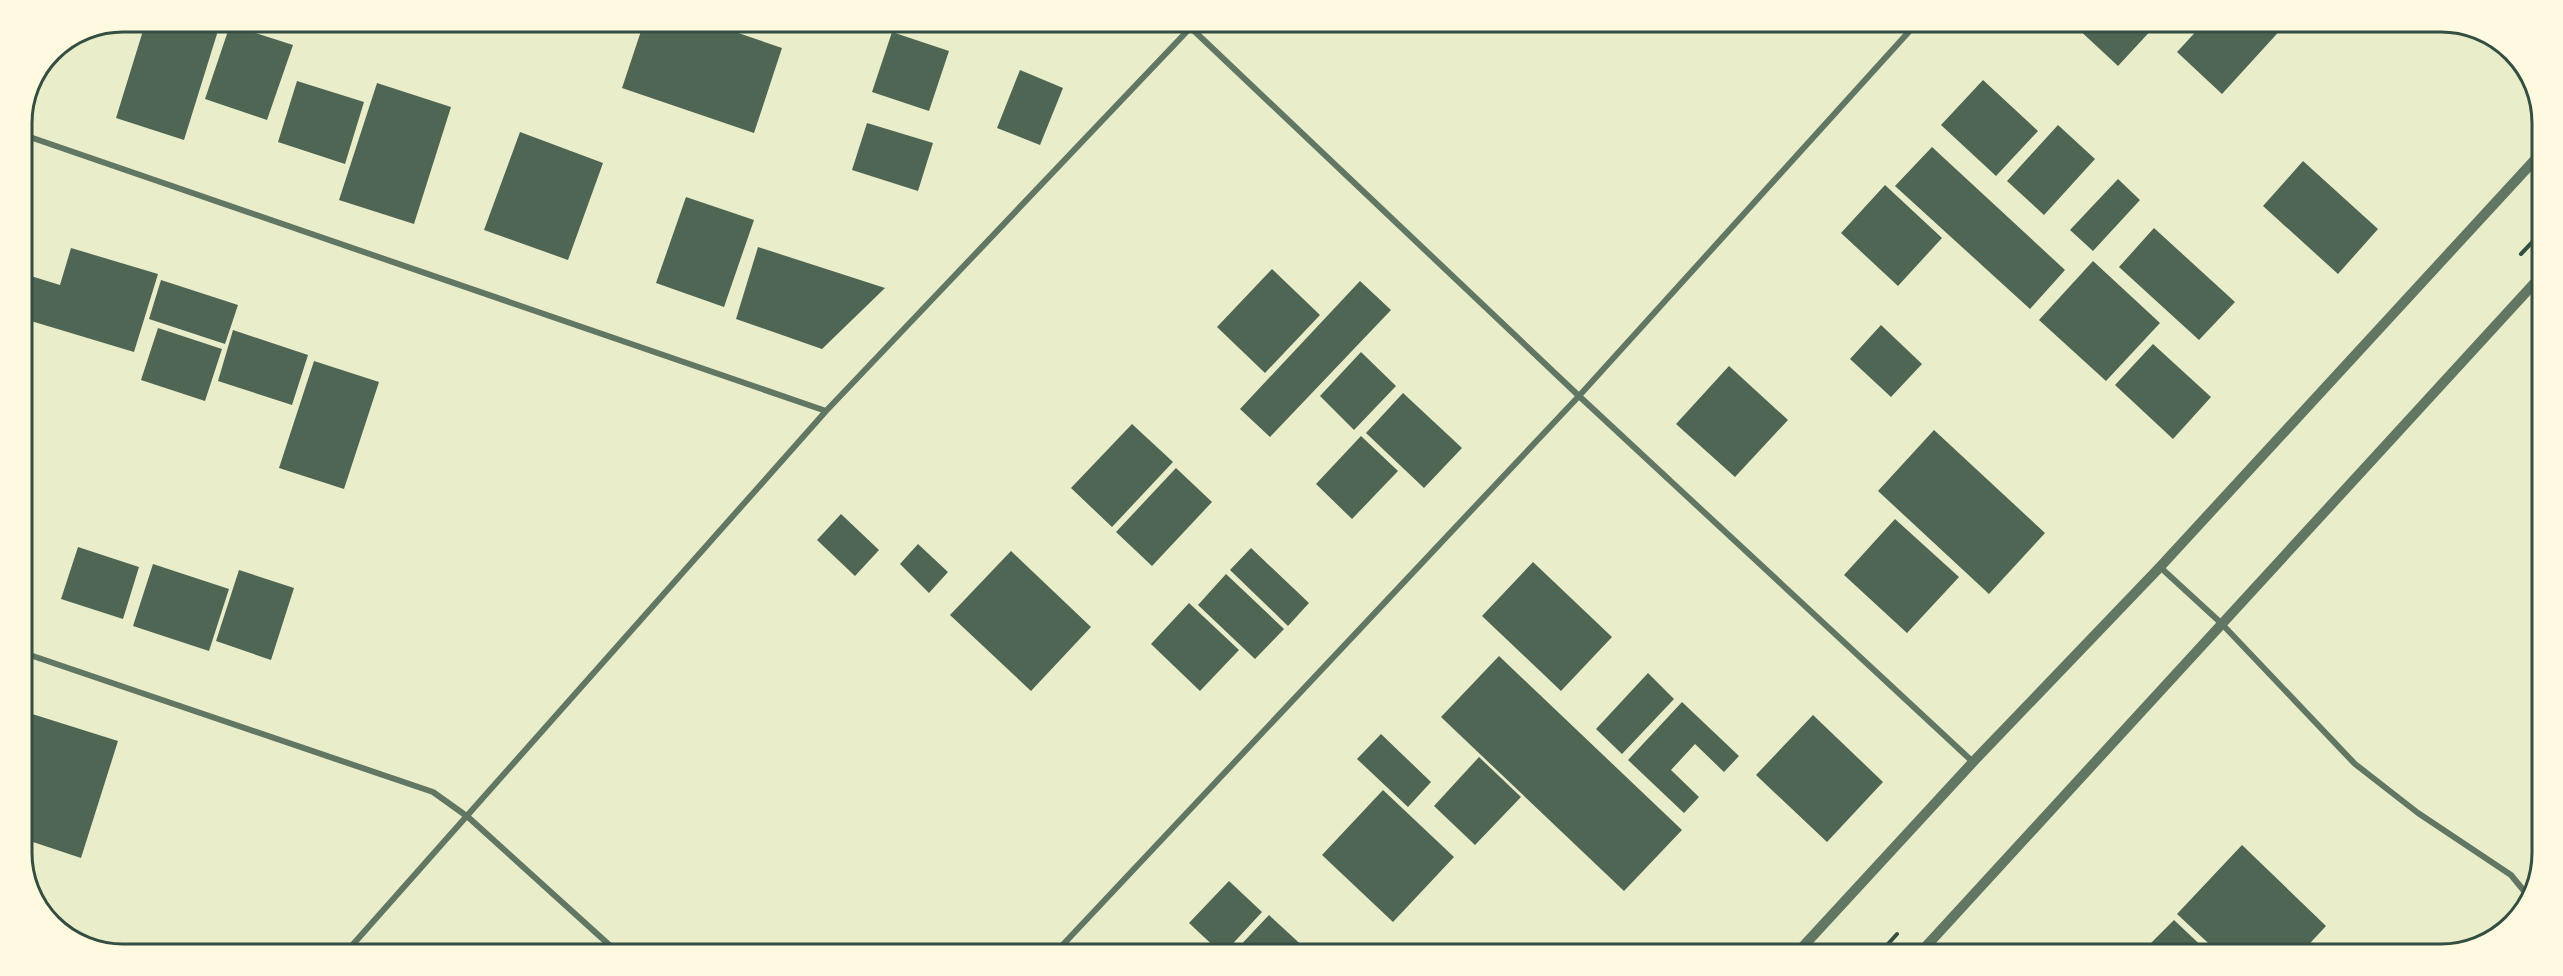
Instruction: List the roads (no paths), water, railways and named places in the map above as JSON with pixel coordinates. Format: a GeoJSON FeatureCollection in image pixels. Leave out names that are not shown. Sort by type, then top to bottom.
{"type":"FeatureCollection","features":[{"type":"Feature","properties":{"kind":"street"},"geometry":{"type":"LineString","coordinates":[[353,944],[826,411],[1185,32]]}},
{"type":"Feature","properties":{"kind":"street"},"geometry":{"type":"LineString","coordinates":[[1199,32],[1579,396],[1973,762]]}},
{"type":"Feature","properties":{"kind":"street"},"geometry":{"type":"LineString","coordinates":[[1064,944],[1579,396],[1909,32]]}},
{"type":"Feature","properties":{"kind":"street"},"geometry":{"type":"LineString","coordinates":[[32,138],[826,411]]}},
{"type":"Feature","properties":{"kind":"street"},"geometry":{"type":"LineString","coordinates":[[1806,944],[1973,762],[2160,567],[2531,163]]}},
{"type":"Feature","properties":{"kind":"street"},"geometry":{"type":"LineString","coordinates":[[1928,944],[2531,287]]}},
{"type":"Feature","properties":{"kind":"street"},"geometry":{"type":"LineString","coordinates":[[2160,567],[2221,623],[2355,764],[2418,813],[2511,875],[2524,890]]}},
{"type":"Feature","properties":{"kind":"street"},"geometry":{"type":"LineString","coordinates":[[32,656],[433,792],[468,817],[608,944]]}}]}
